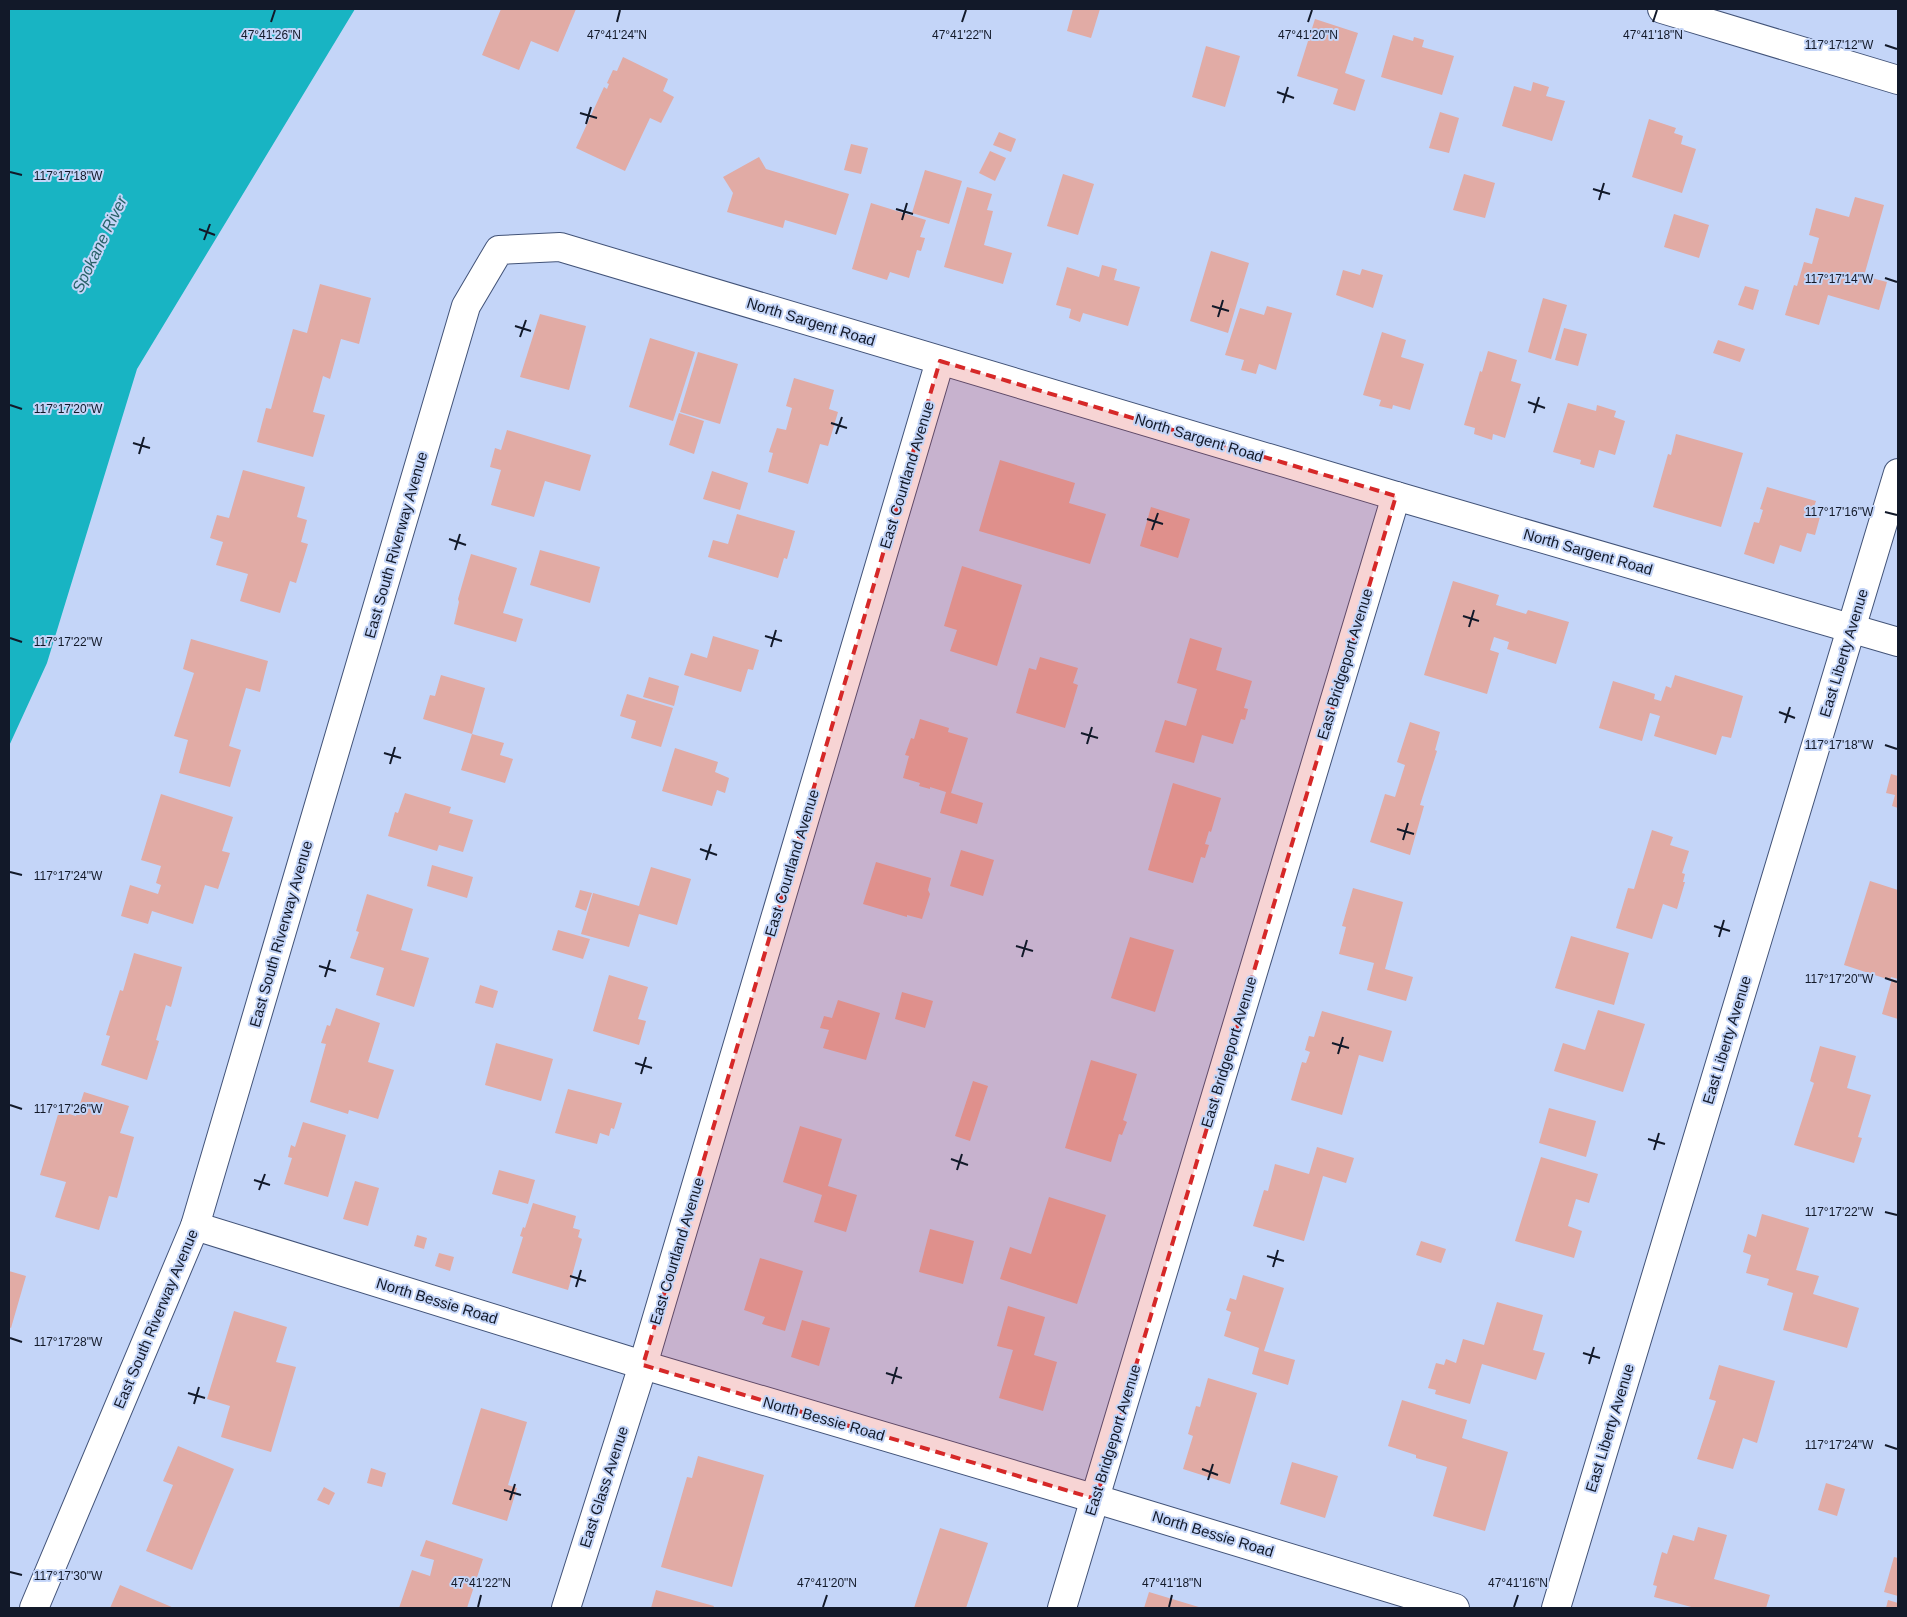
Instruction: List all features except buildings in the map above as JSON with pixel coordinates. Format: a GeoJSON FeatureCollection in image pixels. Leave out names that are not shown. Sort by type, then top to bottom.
{"type":"FeatureCollection","features":[{"type":"Feature","properties":{"kind":"street"},"geometry":{"type":"LineString","coordinates":[[1662,9],[1898,80]]}},
{"type":"Feature","properties":{"kind":"street","name":"North Sargent Road"},"geometry":{"type":"LineString","coordinates":[[499,250],[560,247],[1396,496],[1898,642]]}},
{"type":"Feature","properties":{"kind":"street","name":"East South Riverway Avenue"},"geometry":{"type":"LineString","coordinates":[[34,1608],[195,1226],[466,306],[499,250]]}},
{"type":"Feature","properties":{"kind":"street","name":"East Courtland Avenue"},"geometry":{"type":"LineString","coordinates":[[643,1365],[940,361]]}},
{"type":"Feature","properties":{"kind":"street","name":"East Liberty Avenue"},"geometry":{"type":"LineString","coordinates":[[1556,1608],[1898,473]]}},
{"type":"Feature","properties":{"kind":"street","name":"East Bridgeport Avenue"},"geometry":{"type":"LineString","coordinates":[[1062,1608],[1396,496]]}},
{"type":"Feature","properties":{"kind":"street","name":"North Bessie Road"},"geometry":{"type":"LineString","coordinates":[[195,1226],[643,1365],[1096,1498],[1455,1608]]}},
{"type":"Feature","properties":{"kind":"street","name":"East Glass Avenue"},"geometry":{"type":"LineString","coordinates":[[566,1608],[643,1365]]}},
{"type":"Feature","properties":{"kind":"highlighted area"},"geometry":{"type":"Polygon","coordinates":[[[940,361],[1396,496],[1096,1499],[643,1365],[940,361]]]}},
{"type":"Feature","properties":{"kind":"water","name":"Spokane River"},"geometry":{"type":"Polygon","coordinates":[[[9,9],[355,9],[137,369],[47,663],[9,746],[9,9]]]}}]}
